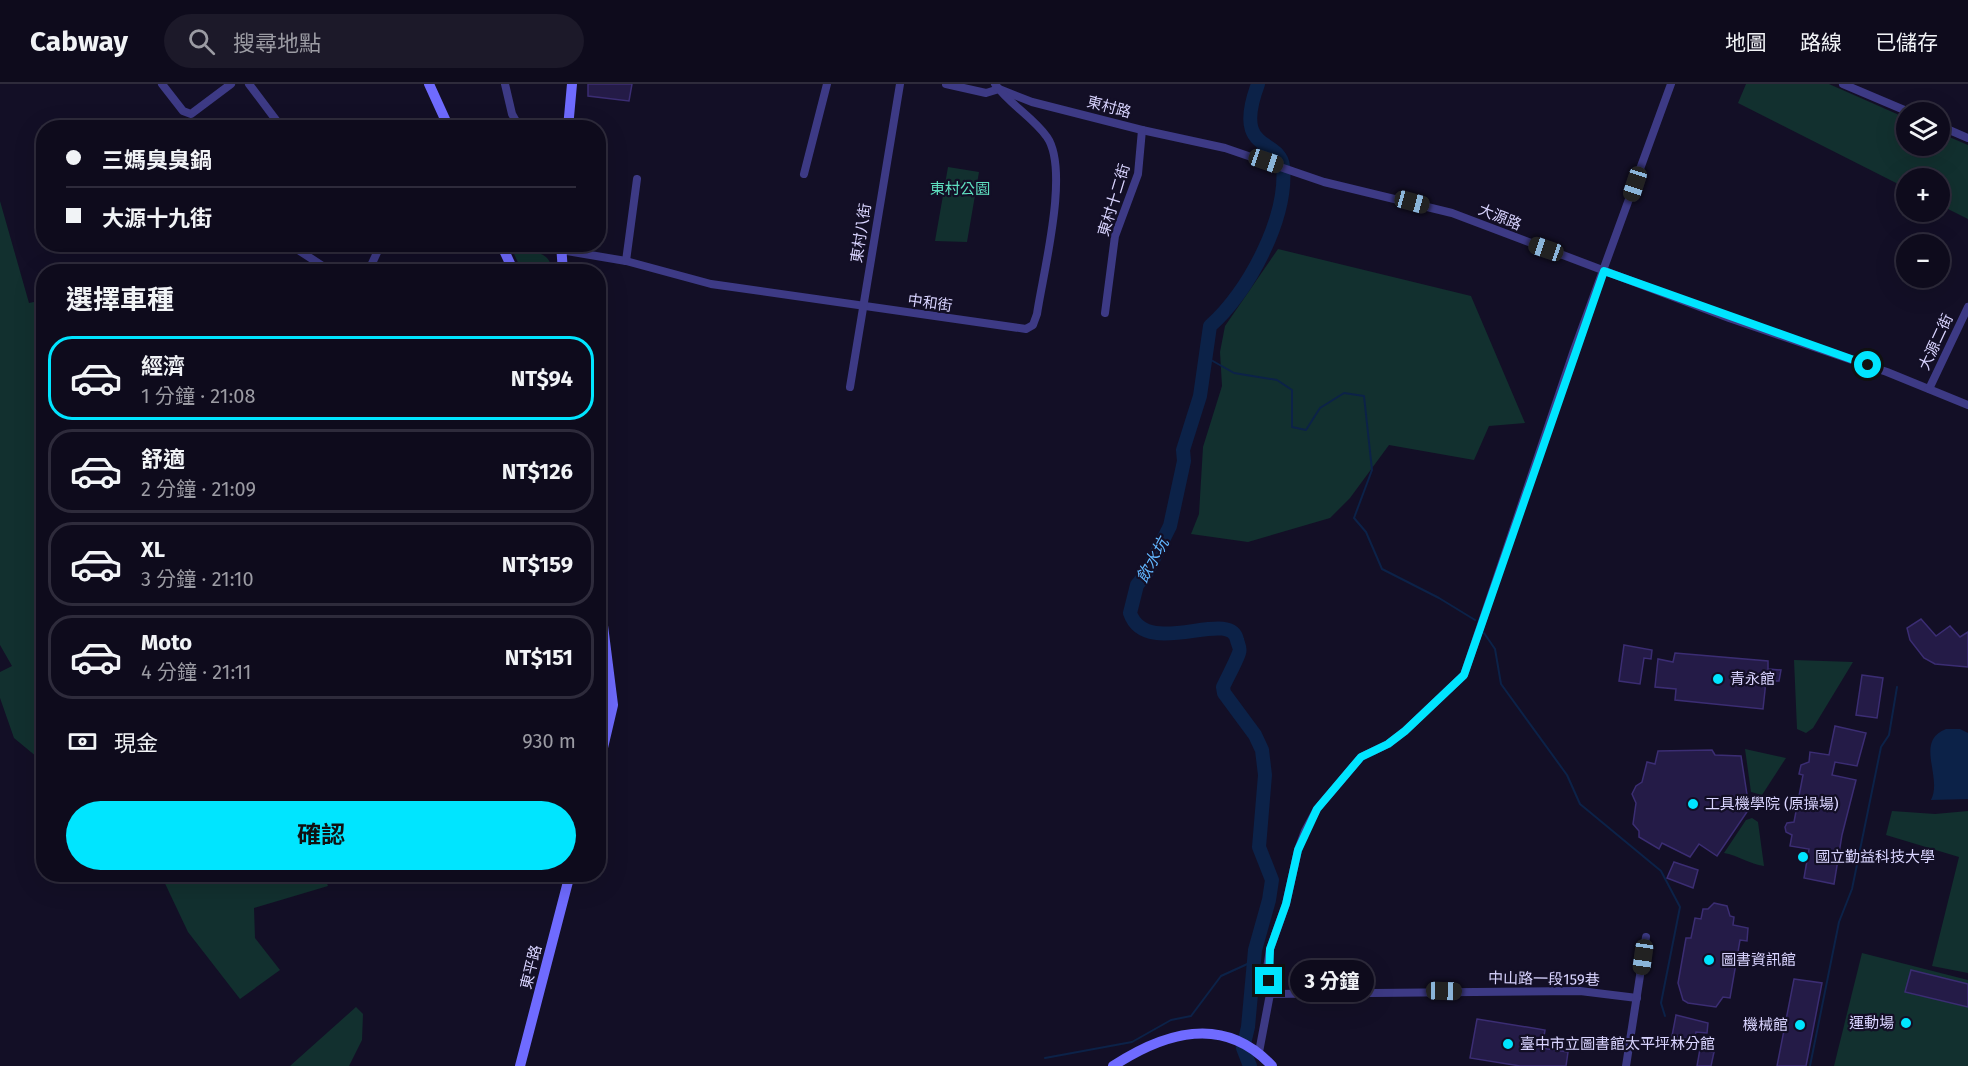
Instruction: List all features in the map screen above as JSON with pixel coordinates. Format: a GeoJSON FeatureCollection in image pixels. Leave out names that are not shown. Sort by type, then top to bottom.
{"type":"FeatureCollection","features":[{"type":"Feature","properties":{"kind":"main road"},"geometry":{"type":"LineString","coordinates":[[429,84],[445,120]]}},
{"type":"Feature","properties":{"kind":"main road"},"geometry":{"type":"LineString","coordinates":[[569,120],[572,84]]}},
{"type":"Feature","properties":{"kind":"main road"},"geometry":{"type":"LineString","coordinates":[[606,649],[613,705],[606,735]]}},
{"type":"Feature","properties":{"kind":"main road","name":"東平路"},"geometry":{"type":"LineString","coordinates":[[520,1066],[568,882]]}},
{"type":"Feature","properties":{"kind":"main road"},"geometry":{"type":"LineString","coordinates":[[1113,1066],[1152,1043],[1176,1035],[1201,1034],[1228,1039],[1259,1052],[1272,1066]]}},
{"type":"Feature","properties":{"kind":"street"},"geometry":{"type":"LineString","coordinates":[[162,84],[183,111],[191,114],[231,84]]}},
{"type":"Feature","properties":{"kind":"street"},"geometry":{"type":"LineString","coordinates":[[249,84],[276,120]]}},
{"type":"Feature","properties":{"kind":"street"},"geometry":{"type":"LineString","coordinates":[[505,84],[515,120]]}},
{"type":"Feature","properties":{"kind":"street"},"geometry":{"type":"LineString","coordinates":[[804,174],[827,84]]}},
{"type":"Feature","properties":{"kind":"street","name":"東村八街"},"geometry":{"type":"LineString","coordinates":[[850,387],[900,84]]}},
{"type":"Feature","properties":{"kind":"street","name":"東村路"},"geometry":{"type":"LineString","coordinates":[[946,84],[986,93],[997,86],[1032,102],[1225,148],[1288,168]]}},
{"type":"Feature","properties":{"kind":"street"},"geometry":{"type":"LineString","coordinates":[[1259,1052],[1270,994],[1267,968],[1270,949],[1286,904],[1298,850],[1317,809],[1361,757],[1388,744],[1405,731],[1464,675],[1671,84]]}},
{"type":"Feature","properties":{"kind":"street"},"geometry":{"type":"LineString","coordinates":[[1843,84],[1896,106]]}},
{"type":"Feature","properties":{"kind":"street","name":"中和街"},"geometry":{"type":"LineString","coordinates":[[581,252],[626,261],[704,283],[1026,329],[1033,325],[1037,314],[1056,193],[1056,156],[1047,137],[997,86]]}},
{"type":"Feature","properties":{"kind":"street","name":"東村十二街"},"geometry":{"type":"LineString","coordinates":[[1105,313],[1115,236],[1138,174],[1142,130]]}},
{"type":"Feature","properties":{"kind":"street"},"geometry":{"type":"LineString","coordinates":[[1950,130],[1968,138]]}},
{"type":"Feature","properties":{"kind":"street","name":"大源路"},"geometry":{"type":"LineString","coordinates":[[1288,168],[1324,182],[1452,213],[1968,405]]}},
{"type":"Feature","properties":{"kind":"street"},"geometry":{"type":"LineString","coordinates":[[626,261],[637,179]]}},
{"type":"Feature","properties":{"kind":"street"},"geometry":{"type":"LineString","coordinates":[[301,252],[320,264]]}},
{"type":"Feature","properties":{"kind":"street","name":"大源二街"},"geometry":{"type":"LineString","coordinates":[[1929,389],[1968,307]]}},
{"type":"Feature","properties":{"kind":"street"},"geometry":{"type":"LineString","coordinates":[[1626,1066],[1646,937]]}},
{"type":"Feature","properties":{"kind":"street","name":"中山路一段159巷"},"geometry":{"type":"LineString","coordinates":[[1270,994],[1580,991],[1637,998]]}},
{"type":"Feature","properties":{"kind":"green space"},"geometry":{"type":"Polygon","coordinates":[[[1746,84],[1829,84],[1896,114],[1896,156],[1950,156],[1950,137],[1968,145],[1968,219],[1950,210],[1950,168],[1896,168],[1896,183],[1738,103],[1746,84]]]}},
{"type":"Feature","properties":{"kind":"green space","name":"東村公園"},"geometry":{"type":"Polygon","coordinates":[[[948,167],[979,172],[967,242],[935,241],[948,167]]]}},
{"type":"Feature","properties":{"kind":"green space"},"geometry":{"type":"Polygon","coordinates":[[[0,201],[29,303],[36,302],[36,756],[14,738],[0,698],[0,672],[12,666],[0,645],[0,201]]]}},
{"type":"Feature","properties":{"kind":"green space"},"geometry":{"type":"Polygon","coordinates":[[[1278,249],[1471,296],[1525,423],[1489,426],[1474,460],[1389,445],[1350,498],[1330,518],[1248,542],[1191,534],[1199,514],[1203,447],[1222,386],[1220,352],[1225,326],[1278,249]]]}},
{"type":"Feature","properties":{"kind":"green space"},"geometry":{"type":"Polygon","coordinates":[[[514,252],[531,252],[545,256],[551,264],[519,264],[514,252]]]}},
{"type":"Feature","properties":{"kind":"green space"},"geometry":{"type":"Polygon","coordinates":[[[1794,660],[1853,662],[1813,728],[1806,733],[1797,729],[1794,660]]]}},
{"type":"Feature","properties":{"kind":"green space"},"geometry":{"type":"Polygon","coordinates":[[[1745,749],[1786,758],[1762,795],[1751,792],[1745,749]]]}},
{"type":"Feature","properties":{"kind":"green space"},"geometry":{"type":"Polygon","coordinates":[[[1892,811],[1935,814],[1968,811],[1968,973],[1932,966],[1959,857],[1886,835],[1892,811]]]}},
{"type":"Feature","properties":{"kind":"green space"},"geometry":{"type":"Polygon","coordinates":[[[1752,818],[1758,822],[1764,866],[1724,853],[1746,820],[1752,818]]]}},
{"type":"Feature","properties":{"kind":"green space"},"geometry":{"type":"Polygon","coordinates":[[[164,882],[327,882],[328,886],[254,908],[255,938],[280,970],[240,999],[188,932],[164,882]]]}},
{"type":"Feature","properties":{"kind":"green space","name":"運動場"},"geometry":{"type":"Polygon","coordinates":[[[1862,953],[1968,980],[1968,1066],[1834,1066],[1862,953]]]}},
{"type":"Feature","properties":{"kind":"green space"},"geometry":{"type":"Polygon","coordinates":[[[356,1007],[363,1014],[362,1040],[349,1066],[290,1066],[356,1007]]]}},
{"type":"Feature","properties":{"kind":"water"},"geometry":{"type":"Polygon","coordinates":[[[1946,729],[1960,729],[1968,733],[1968,799],[1931,800],[1934,781],[1930,751],[1937,735],[1946,729]]]}},
{"type":"Feature","properties":{"kind":"building"},"geometry":{"type":"Polygon","coordinates":[[[588,84],[632,84],[629,101],[588,96],[588,84]]]}},
{"type":"Feature","properties":{"kind":"building"},"geometry":{"type":"Polygon","coordinates":[[[1921,619],[1936,636],[1950,626],[1960,637],[1968,632],[1968,667],[1935,664],[1924,658],[1910,640],[1907,628],[1921,619]]]}},
{"type":"Feature","properties":{"kind":"building"},"geometry":{"type":"Polygon","coordinates":[[[1624,645],[1652,650],[1651,659],[1644,658],[1640,684],[1619,681],[1624,645]]]}},
{"type":"Feature","properties":{"kind":"building","name":"青永館"},"geometry":{"type":"Polygon","coordinates":[[[1675,653],[1768,661],[1768,669],[1781,670],[1779,681],[1766,681],[1763,709],[1675,700],[1676,689],[1655,687],[1658,659],[1673,662],[1675,653]]]}},
{"type":"Feature","properties":{"kind":"building"},"geometry":{"type":"Polygon","coordinates":[[[1862,675],[1883,678],[1877,718],[1856,715],[1862,675]]]}},
{"type":"Feature","properties":{"kind":"building"},"geometry":{"type":"Polygon","coordinates":[[[1835,726],[1866,733],[1857,766],[1835,762],[1832,775],[1856,780],[1842,835],[1834,884],[1804,878],[1809,849],[1790,846],[1792,835],[1786,832],[1785,827],[1787,823],[1794,822],[1803,775],[1799,774],[1801,765],[1809,762],[1810,752],[1829,755],[1835,726]]]}},
{"type":"Feature","properties":{"kind":"building","name":"工具機學院 (原操場)"},"geometry":{"type":"Polygon","coordinates":[[[1712,750],[1715,755],[1741,756],[1748,801],[1751,806],[1717,856],[1699,844],[1690,857],[1662,843],[1659,849],[1639,837],[1639,831],[1633,824],[1636,803],[1632,794],[1636,786],[1642,782],[1647,762],[1655,764],[1658,751],[1712,750]]]}},
{"type":"Feature","properties":{"kind":"building"},"geometry":{"type":"Polygon","coordinates":[[[1674,862],[1698,870],[1693,888],[1667,878],[1674,862]]]}},
{"type":"Feature","properties":{"kind":"building","name":"圖書資訊館"},"geometry":{"type":"Polygon","coordinates":[[[1714,903],[1727,906],[1730,916],[1734,917],[1733,925],[1748,928],[1747,941],[1740,940],[1730,998],[1723,997],[1716,1007],[1688,1003],[1683,1000],[1678,983],[1686,938],[1691,938],[1695,918],[1701,919],[1703,909],[1708,909],[1714,903]]]}},
{"type":"Feature","properties":{"kind":"building"},"geometry":{"type":"Polygon","coordinates":[[[1911,970],[1968,984],[1968,1007],[1905,992],[1911,970]]]}},
{"type":"Feature","properties":{"kind":"building","name":"機械館"},"geometry":{"type":"Polygon","coordinates":[[[1794,979],[1822,983],[1806,1066],[1777,1066],[1794,979]]]}},
{"type":"Feature","properties":{"kind":"building"},"geometry":{"type":"Polygon","coordinates":[[[1676,1015],[1708,1023],[1707,1033],[1696,1032],[1694,1040],[1672,1036],[1676,1015]]]}},
{"type":"Feature","properties":{"kind":"building","name":"臺中市立圖書館太平坪林分館"},"geometry":{"type":"Polygon","coordinates":[[[1477,1019],[1545,1030],[1542,1048],[1568,1052],[1566,1066],[1520,1066],[1470,1058],[1477,1019]]]}},
{"type":"Feature","properties":{"kind":"building"},"geometry":{"type":"Polygon","coordinates":[[[1700,1049],[1714,1052],[1711,1066],[1697,1066],[1700,1049]]]}},
{"type":"Feature","properties":{"kind":"waterway","name":"飲水坑"},"geometry":{"type":"LineString","coordinates":[[1250,1066],[1243,1048],[1248,1027],[1255,950],[1269,900],[1272,880],[1259,847],[1265,775],[1262,750],[1255,735],[1224,693],[1223,687],[1240,651],[1239,646],[1231,631],[1220,628],[1169,633],[1153,632],[1139,626],[1130,613],[1137,585],[1146,574],[1170,526],[1184,461],[1183,450],[1200,396],[1210,326],[1224,312],[1251,275],[1263,253],[1279,208],[1283,186],[1283,166],[1280,157],[1259,140],[1253,133],[1250,122],[1251,106],[1258,84]]}},
{"type":"Feature","properties":{"kind":"waterway"},"geometry":{"type":"LineString","coordinates":[[1204,356],[1234,373],[1277,380],[1292,390],[1292,427],[1306,430],[1320,408],[1344,393],[1364,396],[1372,470],[1354,518],[1366,532],[1382,569],[1439,598],[1475,620]]}},
{"type":"Feature","properties":{"kind":"waterway"},"geometry":{"type":"LineString","coordinates":[[1484,633],[1495,649],[1501,684],[1567,775],[1580,804],[1661,871],[1680,907],[1661,1003],[1665,1016]]}},
{"type":"Feature","properties":{"kind":"waterway"},"geometry":{"type":"LineString","coordinates":[[1810,1066],[1839,922],[1852,889],[1881,747],[1889,735],[1897,687]]}},
{"type":"Feature","properties":{"kind":"waterway"},"geometry":{"type":"LineString","coordinates":[[1045,1058],[1132,1042],[1171,1020],[1191,1016],[1221,976],[1254,961]]}},
{"type":"Feature","properties":{"kind":"place","name":"青永館"},"geometry":{"type":"Point","coordinates":[1718,679]}},
{"type":"Feature","properties":{"kind":"place","name":"工具機學院 (原操場)"},"geometry":{"type":"Point","coordinates":[1693,804]}},
{"type":"Feature","properties":{"kind":"place","name":"國立勤益科技大學"},"geometry":{"type":"Point","coordinates":[1803,857]}},
{"type":"Feature","properties":{"kind":"place","name":"圖書資訊館"},"geometry":{"type":"Point","coordinates":[1709,960]}},
{"type":"Feature","properties":{"kind":"place","name":"運動場"},"geometry":{"type":"Point","coordinates":[1906,1023]}},
{"type":"Feature","properties":{"kind":"place","name":"機械館"},"geometry":{"type":"Point","coordinates":[1800,1025]}},
{"type":"Feature","properties":{"kind":"place","name":"臺中市立圖書館太平坪林分館"},"geometry":{"type":"Point","coordinates":[1508,1044]}},
{"type":"Feature","properties":{"kind":"route"},"geometry":{"type":"LineString","coordinates":[[1269,981],[1267,968],[1270,949],[1286,904],[1298,850],[1317,809],[1361,757],[1388,744],[1405,731],[1464,675],[1574,351],[1604,271],[1729,318],[1868,365]]}}]}
